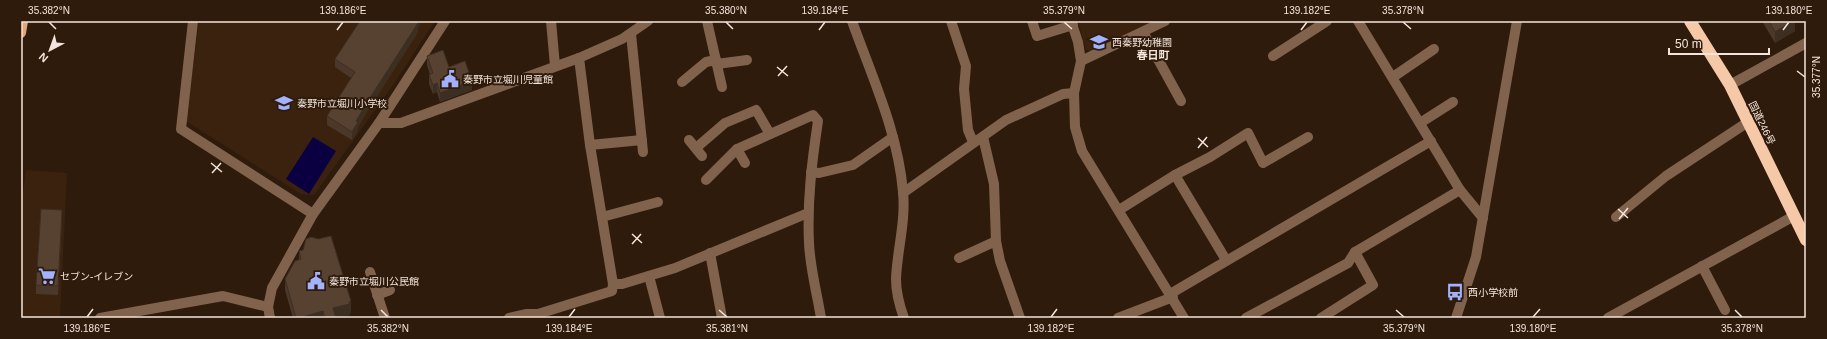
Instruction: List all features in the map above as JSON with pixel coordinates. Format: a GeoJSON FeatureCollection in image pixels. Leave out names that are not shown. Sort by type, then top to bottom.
{"type":"FeatureCollection","features":[{"type":"Feature","properties":{"kind":"highway","name":"国道246号"},"geometry":{"type":"LineString","coordinates":[[1690,21],[1730,85],[1806,240]]}},
{"type":"Feature","properties":{"kind":"main road"},"geometry":{"type":"LineString","coordinates":[[21,33],[22,21]]}},
{"type":"Feature","properties":{"kind":"street"},"geometry":{"type":"LineString","coordinates":[[193,21],[181,129],[313,214]]}},
{"type":"Feature","properties":{"kind":"street"},"geometry":{"type":"LineString","coordinates":[[270,318],[268,307],[272,288],[313,214],[379,123],[445,21]]}},
{"type":"Feature","properties":{"kind":"street"},"geometry":{"type":"LineString","coordinates":[[551,21],[555,66]]}},
{"type":"Feature","properties":{"kind":"street"},"geometry":{"type":"LineString","coordinates":[[379,123],[401,123],[579,58],[622,39],[631,34],[647,21]]}},
{"type":"Feature","properties":{"kind":"street"},"geometry":{"type":"LineString","coordinates":[[707,21],[722,87]]}},
{"type":"Feature","properties":{"kind":"street"},"geometry":{"type":"LineString","coordinates":[[852,21],[877,84],[893,137],[903,192],[896,281],[904,318]]}},
{"type":"Feature","properties":{"kind":"street"},"geometry":{"type":"LineString","coordinates":[[951,21],[966,66],[964,89],[968,130],[973,142]]}},
{"type":"Feature","properties":{"kind":"street"},"geometry":{"type":"LineString","coordinates":[[1032,21],[1037,36],[1072,23],[1078,42],[1081,61],[1074,93],[1075,127],[1082,151],[1172,296],[1184,318]]}},
{"type":"Feature","properties":{"kind":"street"},"geometry":{"type":"LineString","coordinates":[[1081,61],[1165,21]]}},
{"type":"Feature","properties":{"kind":"street"},"geometry":{"type":"LineString","coordinates":[[1274,56],[1327,21]]}},
{"type":"Feature","properties":{"kind":"street"},"geometry":{"type":"LineString","coordinates":[[1358,21],[1460,190],[1483,218]]}},
{"type":"Feature","properties":{"kind":"street"},"geometry":{"type":"LineString","coordinates":[[1456,318],[1476,257],[1517,21]]}},
{"type":"Feature","properties":{"kind":"street"},"geometry":{"type":"LineString","coordinates":[[1143,32],[1182,101]]}},
{"type":"Feature","properties":{"kind":"street"},"geometry":{"type":"LineString","coordinates":[[631,34],[643,152]]}},
{"type":"Feature","properties":{"kind":"street"},"geometry":{"type":"LineString","coordinates":[[1730,85],[1806,43]]}},
{"type":"Feature","properties":{"kind":"street"},"geometry":{"type":"LineString","coordinates":[[1393,77],[1434,49]]}},
{"type":"Feature","properties":{"kind":"street"},"geometry":{"type":"LineString","coordinates":[[509,318],[528,314],[539,316],[612,291],[613,284],[590,145],[579,58]]}},
{"type":"Feature","properties":{"kind":"street"},"geometry":{"type":"LineString","coordinates":[[682,82],[706,62],[747,60]]}},
{"type":"Feature","properties":{"kind":"street"},"geometry":{"type":"LineString","coordinates":[[903,192],[1006,120],[1064,94],[1074,93]]}},
{"type":"Feature","properties":{"kind":"street"},"geometry":{"type":"LineString","coordinates":[[1420,123],[1453,102]]}},
{"type":"Feature","properties":{"kind":"street"},"geometry":{"type":"LineString","coordinates":[[702,156],[693,144],[725,123],[756,110],[770,134]]}},
{"type":"Feature","properties":{"kind":"street"},"geometry":{"type":"LineString","coordinates":[[706,180],[737,149],[812,115],[818,121],[811,172],[808,213],[809,244],[821,318]]}},
{"type":"Feature","properties":{"kind":"street"},"geometry":{"type":"LineString","coordinates":[[1616,217],[1666,176],[1748,122]]}},
{"type":"Feature","properties":{"kind":"street"},"geometry":{"type":"LineString","coordinates":[[1119,210],[1175,175],[1210,157],[1248,133],[1264,163],[1308,137]]}},
{"type":"Feature","properties":{"kind":"street"},"geometry":{"type":"LineString","coordinates":[[811,172],[819,173],[853,165],[893,137]]}},
{"type":"Feature","properties":{"kind":"street"},"geometry":{"type":"LineString","coordinates":[[983,137],[994,184],[996,241],[1000,262],[1020,318]]}},
{"type":"Feature","properties":{"kind":"street"},"geometry":{"type":"LineString","coordinates":[[590,145],[642,140]]}},
{"type":"Feature","properties":{"kind":"street"},"geometry":{"type":"LineString","coordinates":[[1118,318],[1172,296],[1226,260],[1431,141]]}},
{"type":"Feature","properties":{"kind":"street"},"geometry":{"type":"LineString","coordinates":[[737,149],[745,164]]}},
{"type":"Feature","properties":{"kind":"street"},"geometry":{"type":"LineString","coordinates":[[1175,175],[1226,260]]}},
{"type":"Feature","properties":{"kind":"street"},"geometry":{"type":"LineString","coordinates":[[1246,318],[1348,262],[1355,252],[1460,190]]}},
{"type":"Feature","properties":{"kind":"street"},"geometry":{"type":"LineString","coordinates":[[602,217],[658,202]]}},
{"type":"Feature","properties":{"kind":"street"},"geometry":{"type":"LineString","coordinates":[[613,284],[649,276],[675,268],[710,252],[808,213]]}},
{"type":"Feature","properties":{"kind":"street"},"geometry":{"type":"LineString","coordinates":[[1608,318],[1794,216]]}},
{"type":"Feature","properties":{"kind":"street"},"geometry":{"type":"LineString","coordinates":[[959,258],[996,241]]}},
{"type":"Feature","properties":{"kind":"street"},"geometry":{"type":"LineString","coordinates":[[710,252],[722,318]]}},
{"type":"Feature","properties":{"kind":"street"},"geometry":{"type":"LineString","coordinates":[[1321,318],[1374,285],[1355,252]]}},
{"type":"Feature","properties":{"kind":"street"},"geometry":{"type":"LineString","coordinates":[[1702,266],[1725,310]]}},
{"type":"Feature","properties":{"kind":"street"},"geometry":{"type":"LineString","coordinates":[[370,272],[385,318]]}},
{"type":"Feature","properties":{"kind":"street"},"geometry":{"type":"LineString","coordinates":[[649,276],[660,318]]}},
{"type":"Feature","properties":{"kind":"street"},"geometry":{"type":"LineString","coordinates":[[377,295],[390,290]]}},
{"type":"Feature","properties":{"kind":"street"},"geometry":{"type":"LineString","coordinates":[[100,318],[223,296],[268,307]]}},
{"type":"Feature","properties":{"kind":"shaded area","name":"秦野市立堀川小学校"},"geometry":{"type":"Polygon","coordinates":[[[199,21],[435,21],[393,85],[314,195],[301,194],[186,121],[199,21]]]}},
{"type":"Feature","properties":{"kind":"shaded area","name":"西秦野幼稚園"},"geometry":{"type":"Polygon","coordinates":[[[1078,21],[1154,21],[1094,52],[1086,50],[1078,21]]]}},
{"type":"Feature","properties":{"kind":"shaded area"},"geometry":{"type":"Polygon","coordinates":[[[313,137],[336,151],[309,194],[286,179],[313,137]]]}},
{"type":"Feature","properties":{"kind":"shaded area"},"geometry":{"type":"Polygon","coordinates":[[[26,170],[67,173],[60,318],[21,318],[21,209],[26,170]]]}},
{"type":"Feature","properties":{"kind":"building"},"geometry":{"type":"Polygon","coordinates":[[[360,21],[417,21],[418,23],[368,101],[356,121],[358,122],[352,132],[327,116],[355,72],[335,59],[360,21]]]}},
{"type":"Feature","properties":{"kind":"building"},"geometry":{"type":"Polygon","coordinates":[[[1769,21],[1793,21],[1775,32],[1769,21]]]}},
{"type":"Feature","properties":{"kind":"building","name":"秦野市立堀川児童館"},"geometry":{"type":"Polygon","coordinates":[[[443,50],[449,67],[465,61],[472,81],[440,93],[437,83],[433,85],[429,75],[433,73],[427,56],[443,50]]]}},
{"type":"Feature","properties":{"kind":"building"},"geometry":{"type":"Polygon","coordinates":[[[41,209],[62,210],[58,286],[36,285],[41,209]]]}},
{"type":"Feature","properties":{"kind":"building","name":"秦野市立堀川公民館"},"geometry":{"type":"Polygon","coordinates":[[[331,236],[351,301],[349,302],[350,304],[333,308],[336,318],[325,318],[323,311],[296,318],[285,279],[295,261],[301,259],[299,251],[303,250],[306,239],[311,237],[318,239],[331,236]]]}},
{"type":"Feature","properties":{"kind":"place","name":"西秦野幼稚園"},"geometry":{"type":"Point","coordinates":[1099,42]}},
{"type":"Feature","properties":{"kind":"place","name":"秦野市立堀川児童館"},"geometry":{"type":"Point","coordinates":[450,79]}},
{"type":"Feature","properties":{"kind":"place","name":"秦野市立堀川小学校"},"geometry":{"type":"Point","coordinates":[284,103]}},
{"type":"Feature","properties":{"kind":"place","name":"セブン-イレブン"},"geometry":{"type":"Point","coordinates":[47,276]}},
{"type":"Feature","properties":{"kind":"place","name":"秦野市立堀川公民館"},"geometry":{"type":"Point","coordinates":[316,281]}},
{"type":"Feature","properties":{"kind":"place","name":"西小学校前"},"geometry":{"type":"Point","coordinates":[1455,292]}},
{"type":"Feature","properties":{"kind":"district","name":"春日町"},"geometry":{"type":"Point","coordinates":[1153,55]}}]}
